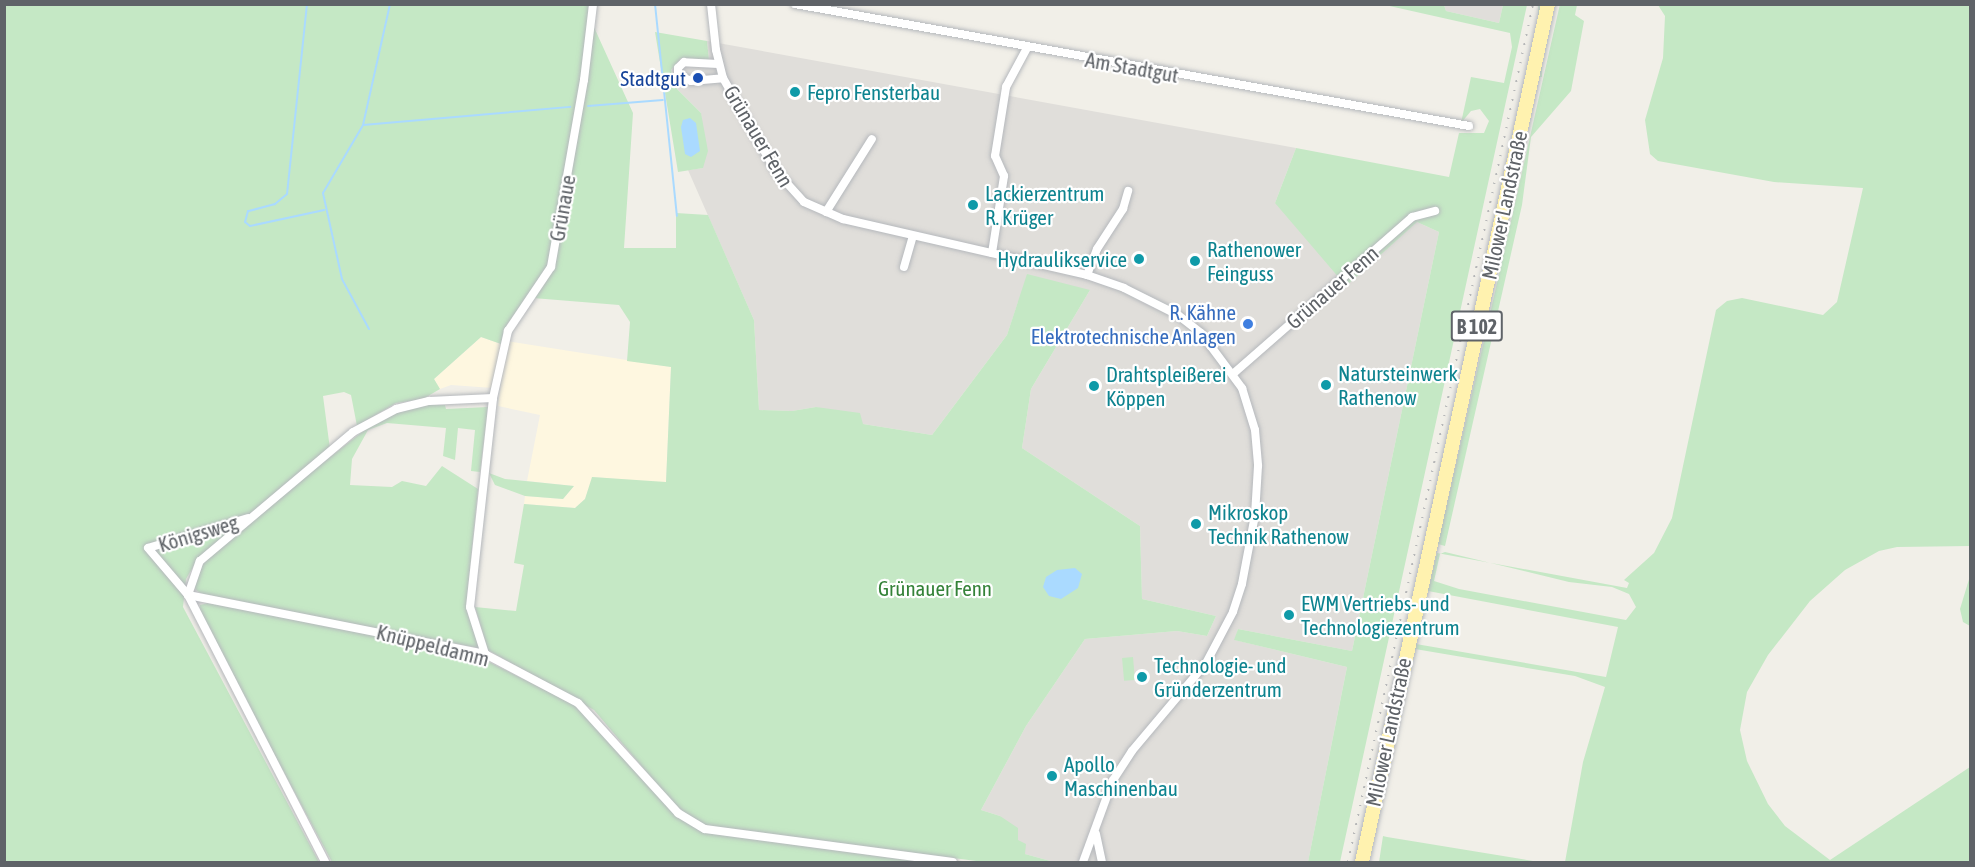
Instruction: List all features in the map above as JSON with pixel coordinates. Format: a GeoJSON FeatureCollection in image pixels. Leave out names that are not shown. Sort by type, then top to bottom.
{"type":"FeatureCollection","features":[{"type":"Feature","properties":{"kind":"main road","name":"Milower Landstraße"},"geometry":{"type":"LineString","coordinates":[[1362,862],[1548,4]]}},
{"type":"Feature","properties":{"kind":"street","name":"Grünaue"},"geometry":{"type":"LineString","coordinates":[[485,654],[470,607],[493,398],[508,331],[551,267],[585,80],[593,4]]}},
{"type":"Feature","properties":{"kind":"street","name":"Grünauer Fenn"},"geometry":{"type":"LineString","coordinates":[[711,4],[718,64],[723,78],[786,184],[804,202],[826,212],[913,236],[1087,275],[1146,297],[1178,315],[1201,333],[1234,373],[1248,403],[1257,450],[1255,515],[1242,584],[1233,612],[1206,663],[1126,758],[1098,818],[1083,862]]}},
{"type":"Feature","properties":{"kind":"street","name":"Am Stadtgut"},"geometry":{"type":"LineString","coordinates":[[795,4],[1027,48],[1469,126]]}},
{"type":"Feature","properties":{"kind":"street"},"geometry":{"type":"LineString","coordinates":[[992,253],[1004,176],[995,156],[1006,87],[1027,48]]}},
{"type":"Feature","properties":{"kind":"street","name":"Grünauer Fenn"},"geometry":{"type":"LineString","coordinates":[[718,64],[684,62],[678,68],[678,75],[691,81],[723,78]]}},
{"type":"Feature","properties":{"kind":"street"},"geometry":{"type":"LineString","coordinates":[[826,212],[872,139]]}},
{"type":"Feature","properties":{"kind":"street"},"geometry":{"type":"LineString","coordinates":[[1087,275],[1097,249],[1123,208],[1128,191]]}},
{"type":"Feature","properties":{"kind":"street","name":"Grünauer Fenn"},"geometry":{"type":"LineString","coordinates":[[1234,373],[1412,217],[1435,211]]}},
{"type":"Feature","properties":{"kind":"street"},"geometry":{"type":"LineString","coordinates":[[904,267],[913,236]]}},
{"type":"Feature","properties":{"kind":"street"},"geometry":{"type":"LineString","coordinates":[[325,862],[188,595],[200,561],[248,518],[353,432],[383,414],[429,401],[493,398]]}},
{"type":"Feature","properties":{"kind":"street","name":"Königsweg"},"geometry":{"type":"LineString","coordinates":[[188,595],[148,548],[248,518]]}},
{"type":"Feature","properties":{"kind":"street","name":"Knüppeldamm"},"geometry":{"type":"LineString","coordinates":[[188,595],[485,654],[578,703],[678,813],[705,829],[953,862]]}},
{"type":"Feature","properties":{"kind":"street","name":"Grünauer Fenn"},"geometry":{"type":"LineString","coordinates":[[1098,818],[1096,839],[1102,862]]}},
{"type":"Feature","properties":{"kind":"shaded area"},"geometry":{"type":"Polygon","coordinates":[[[1444,5],[1503,5],[1499,23],[1446,11],[1444,5]]]}},
{"type":"Feature","properties":{"kind":"shaded area"},"geometry":{"type":"Polygon","coordinates":[[[707,41],[1296,148],[1275,203],[1417,222],[1439,232],[1352,651],[1238,629],[1235,640],[1347,667],[1308,862],[1054,862],[1025,854],[1000,816],[981,810],[1026,726],[1085,639],[1177,631],[1207,636],[1216,616],[1142,599],[1140,526],[1022,448],[1031,389],[1090,290],[1018,302],[1007,335],[932,435],[863,424],[816,407],[792,411],[759,410],[754,320],[688,170],[703,168],[701,113],[677,89],[671,70],[681,58],[709,60],[707,41]]]}},
{"type":"Feature","properties":{"kind":"shaded area"},"geometry":{"type":"Polygon","coordinates":[[[481,337],[501,344],[493,388],[451,385],[440,389],[434,379],[481,337]]]}},
{"type":"Feature","properties":{"kind":"shaded area"},"geometry":{"type":"Polygon","coordinates":[[[507,341],[671,367],[666,483],[593,477],[585,499],[575,508],[524,504],[525,496],[563,499],[574,486],[527,481],[540,415],[498,406],[507,341]]]}},
{"type":"Feature","properties":{"kind":"green space"},"geometry":{"type":"Polygon","coordinates":[[[1560,4],[1577,5],[1575,15],[1584,21],[1571,91],[1531,137],[1522,205],[1445,546],[1438,544],[1560,4]]]}},
{"type":"Feature","properties":{"kind":"green space"},"geometry":{"type":"Polygon","coordinates":[[[4,5],[589,5],[581,77],[549,267],[506,326],[501,344],[481,337],[434,379],[440,389],[423,399],[396,403],[357,426],[351,395],[344,392],[323,396],[330,449],[199,557],[186,579],[183,607],[319,862],[5,862],[4,5]]]}},
{"type":"Feature","properties":{"kind":"green space"},"geometry":{"type":"Polygon","coordinates":[[[1385,5],[1444,5],[1446,11],[1499,23],[1503,5],[1527,5],[1340,862],[1308,862],[1347,667],[1234,640],[1238,629],[1352,651],[1439,232],[1417,222],[1346,286],[1275,203],[1296,148],[1449,177],[1459,133],[1484,133],[1489,121],[1480,109],[1471,111],[1461,123],[1471,77],[1504,83],[1512,47],[1510,33],[1385,5]]]}},
{"type":"Feature","properties":{"kind":"green space"},"geometry":{"type":"Polygon","coordinates":[[[1538,5],[1542,5],[1542,77],[1538,77],[1538,5]]]}},
{"type":"Feature","properties":{"kind":"green space"},"geometry":{"type":"Polygon","coordinates":[[[1658,5],[1970,5],[1970,546],[1897,547],[1879,551],[1845,570],[1810,601],[1768,655],[1747,692],[1740,730],[1747,761],[1768,804],[1785,826],[1830,860],[1970,767],[1970,862],[1565,862],[1583,762],[1605,687],[1575,676],[1415,649],[1416,644],[1606,677],[1618,627],[1428,591],[1437,553],[1441,554],[1434,581],[1459,589],[1626,620],[1636,607],[1629,594],[1612,587],[1569,582],[1488,562],[1627,588],[1629,583],[1624,580],[1654,553],[1672,518],[1716,310],[1727,301],[1742,298],[1823,315],[1837,302],[1863,188],[1774,182],[1658,161],[1650,154],[1645,120],[1663,58],[1665,16],[1658,5]]]}},
{"type":"Feature","properties":{"kind":"green space"},"geometry":{"type":"Polygon","coordinates":[[[593,25],[633,113],[624,248],[676,248],[676,213],[708,215],[754,320],[759,410],[792,411],[816,407],[860,413],[863,424],[932,435],[1007,335],[1027,274],[1090,290],[1031,389],[1022,448],[1140,526],[1142,599],[1216,616],[1207,636],[1177,631],[1085,639],[1026,726],[981,810],[1000,816],[1018,828],[1018,840],[1026,844],[1025,854],[1054,862],[984,862],[705,826],[677,808],[594,710],[488,650],[475,607],[516,611],[524,565],[514,563],[524,504],[575,508],[585,499],[592,477],[666,482],[671,367],[627,361],[630,322],[619,305],[533,298],[554,269],[593,25]]]}},
{"type":"Feature","properties":{"kind":"green space"},"geometry":{"type":"Polygon","coordinates":[[[655,32],[707,41],[709,60],[681,58],[671,70],[677,89],[701,113],[708,151],[703,168],[678,172],[655,32]]]}},
{"type":"Feature","properties":{"kind":"green space"},"geometry":{"type":"Polygon","coordinates":[[[428,405],[445,405],[446,409],[488,407],[480,472],[471,471],[475,430],[458,428],[455,460],[443,456],[446,428],[387,423],[368,430],[352,459],[350,485],[392,487],[402,481],[426,486],[442,466],[478,489],[466,608],[479,648],[205,596],[196,590],[194,586],[203,563],[250,520],[371,425],[396,412],[428,405]]]}},
{"type":"Feature","properties":{"kind":"green space"},"geometry":{"type":"Polygon","coordinates":[[[489,473],[505,479],[574,486],[563,499],[525,496],[495,485],[489,473]]]}},
{"type":"Feature","properties":{"kind":"green space"},"geometry":{"type":"Polygon","coordinates":[[[1970,576],[1970,626],[1963,622],[1960,609],[1970,576]]]}},
{"type":"Feature","properties":{"kind":"green space"},"geometry":{"type":"Polygon","coordinates":[[[208,603],[368,632],[485,660],[577,706],[675,814],[702,832],[922,862],[332,862],[199,614],[200,605],[208,603]]]}},
{"type":"Feature","properties":{"kind":"green space"},"geometry":{"type":"Polygon","coordinates":[[[1133,657],[1135,680],[1124,681],[1122,658],[1133,657]]]}},
{"type":"Feature","properties":{"kind":"green space"},"geometry":{"type":"Polygon","coordinates":[[[1383,836],[1387,837],[1539,862],[1379,862],[1383,836]]]}},
{"type":"Feature","properties":{"kind":"water"},"geometry":{"type":"Polygon","coordinates":[[[690,118],[696,123],[700,151],[691,157],[685,154],[681,127],[683,120],[690,118]]]}},
{"type":"Feature","properties":{"kind":"water"},"geometry":{"type":"Polygon","coordinates":[[[1075,568],[1082,574],[1078,588],[1061,599],[1049,596],[1043,587],[1046,577],[1057,570],[1075,568]]]}},
{"type":"Feature","properties":{"kind":"waterway"},"geometry":{"type":"LineString","coordinates":[[307,4],[287,194],[275,204],[248,211],[245,222],[250,226],[324,210]]}},
{"type":"Feature","properties":{"kind":"waterway"},"geometry":{"type":"LineString","coordinates":[[363,125],[390,4]]}},
{"type":"Feature","properties":{"kind":"waterway"},"geometry":{"type":"LineString","coordinates":[[655,4],[677,216]]}},
{"type":"Feature","properties":{"kind":"waterway"},"geometry":{"type":"LineString","coordinates":[[588,106],[663,100]]}},
{"type":"Feature","properties":{"kind":"waterway"},"geometry":{"type":"LineString","coordinates":[[369,329],[342,279],[323,193],[363,125],[570,107]]}},
{"type":"Feature","properties":{"kind":"railway"},"geometry":{"type":"LineString","coordinates":[[1348,862],[1533,4]]}},
{"type":"Feature","properties":{"kind":"place","name":"Stadtgut"},"geometry":{"type":"Point","coordinates":[698,78]}},
{"type":"Feature","properties":{"kind":"place","name":"Fepro Fensterbau"},"geometry":{"type":"Point","coordinates":[795,92]}},
{"type":"Feature","properties":{"kind":"place","name":"Lackierzentrum R. Krüger"},"geometry":{"type":"Point","coordinates":[973,205]}},
{"type":"Feature","properties":{"kind":"place","name":"Hydraulikservice"},"geometry":{"type":"Point","coordinates":[1139,259]}},
{"type":"Feature","properties":{"kind":"place","name":"Rathenower Feinguss"},"geometry":{"type":"Point","coordinates":[1195,261]}},
{"type":"Feature","properties":{"kind":"place","name":"R. Kähne Elektrotechnische Anlagen"},"geometry":{"type":"Point","coordinates":[1248,324]}},
{"type":"Feature","properties":{"kind":"place","name":"Natursteinwerk Rathenow"},"geometry":{"type":"Point","coordinates":[1326,385]}},
{"type":"Feature","properties":{"kind":"place","name":"Drahtspleißerei Köppen"},"geometry":{"type":"Point","coordinates":[1094,386]}},
{"type":"Feature","properties":{"kind":"place","name":"Mikroskop Technik Rathenow"},"geometry":{"type":"Point","coordinates":[1196,524]}},
{"type":"Feature","properties":{"kind":"place","name":"EWM Vertriebs- und Technologiezentrum"},"geometry":{"type":"Point","coordinates":[1289,615]}},
{"type":"Feature","properties":{"kind":"place","name":"Technologie- und Gründerzentrum"},"geometry":{"type":"Point","coordinates":[1142,677]}},
{"type":"Feature","properties":{"kind":"place","name":"Apollo Maschinenbau"},"geometry":{"type":"Point","coordinates":[1052,776]}}]}
